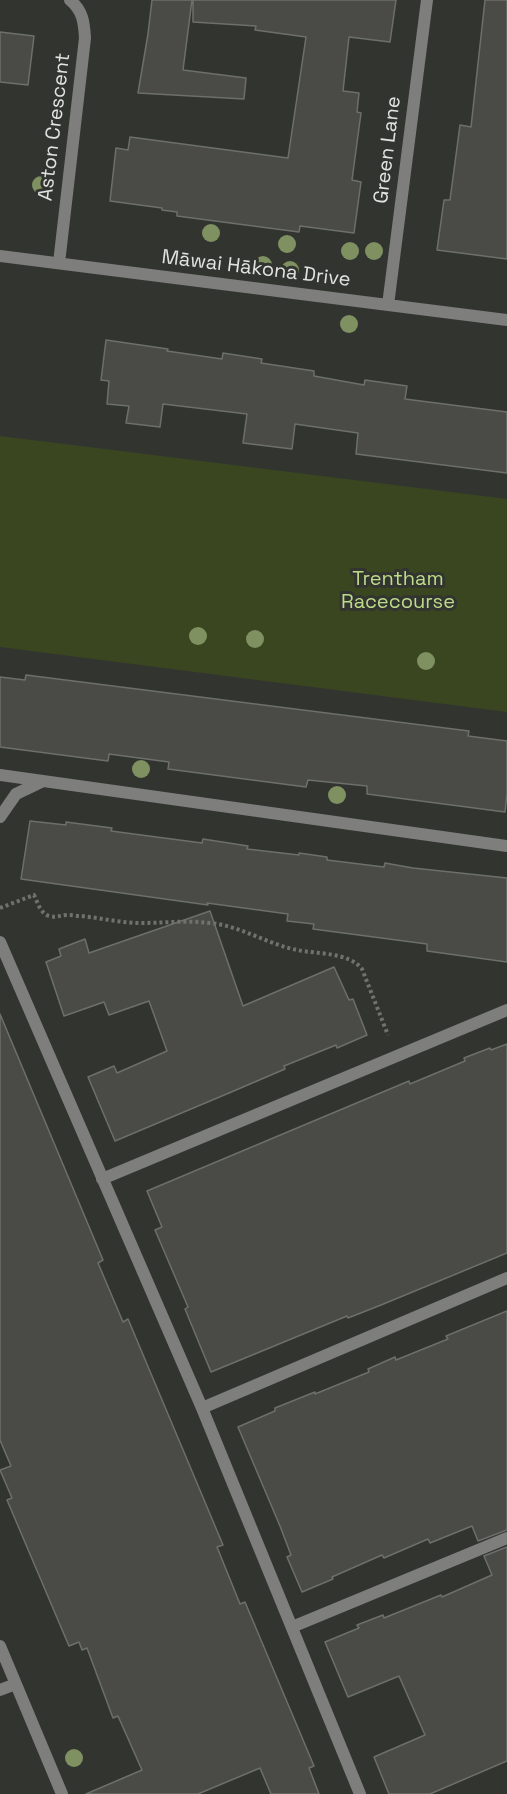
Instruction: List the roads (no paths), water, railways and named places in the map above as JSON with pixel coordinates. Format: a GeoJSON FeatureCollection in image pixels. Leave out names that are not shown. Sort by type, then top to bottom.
{"type":"FeatureCollection","features":[{"type":"Feature","properties":{"kind":"street","name":"Aston Crescent"},"geometry":{"type":"LineString","coordinates":[[59,263],[85,38],[84,19],[77,5],[70,0]]}},
{"type":"Feature","properties":{"kind":"street","name":"Green Lane"},"geometry":{"type":"LineString","coordinates":[[388,305],[427,0]]}},
{"type":"Feature","properties":{"kind":"street","name":"Māwai Hākona Drive"},"geometry":{"type":"LineString","coordinates":[[0,256],[507,320]]}},
{"type":"Feature","properties":{"kind":"street"},"geometry":{"type":"LineString","coordinates":[[0,775],[507,846]]}},
{"type":"Feature","properties":{"kind":"street"},"geometry":{"type":"LineString","coordinates":[[0,817],[15,794],[44,781]]}},
{"type":"Feature","properties":{"kind":"street"},"geometry":{"type":"LineString","coordinates":[[0,942],[202,1408],[360,1794]]}},
{"type":"Feature","properties":{"kind":"street"},"geometry":{"type":"LineString","coordinates":[[102,1179],[507,1010]]}},
{"type":"Feature","properties":{"kind":"street"},"geometry":{"type":"LineString","coordinates":[[202,1408],[507,1278]]}},
{"type":"Feature","properties":{"kind":"street"},"geometry":{"type":"LineString","coordinates":[[292,1626],[507,1538]]}},
{"type":"Feature","properties":{"kind":"street"},"geometry":{"type":"LineString","coordinates":[[0,1646],[62,1794]]}},
{"type":"Feature","properties":{"kind":"street"},"geometry":{"type":"LineString","coordinates":[[0,1690],[16,1684]]}},
{"type":"Feature","properties":{"kind":"park label","name":"Trentham Racecourse"},"geometry":{"type":"Point","coordinates":[398,592]}}]}
